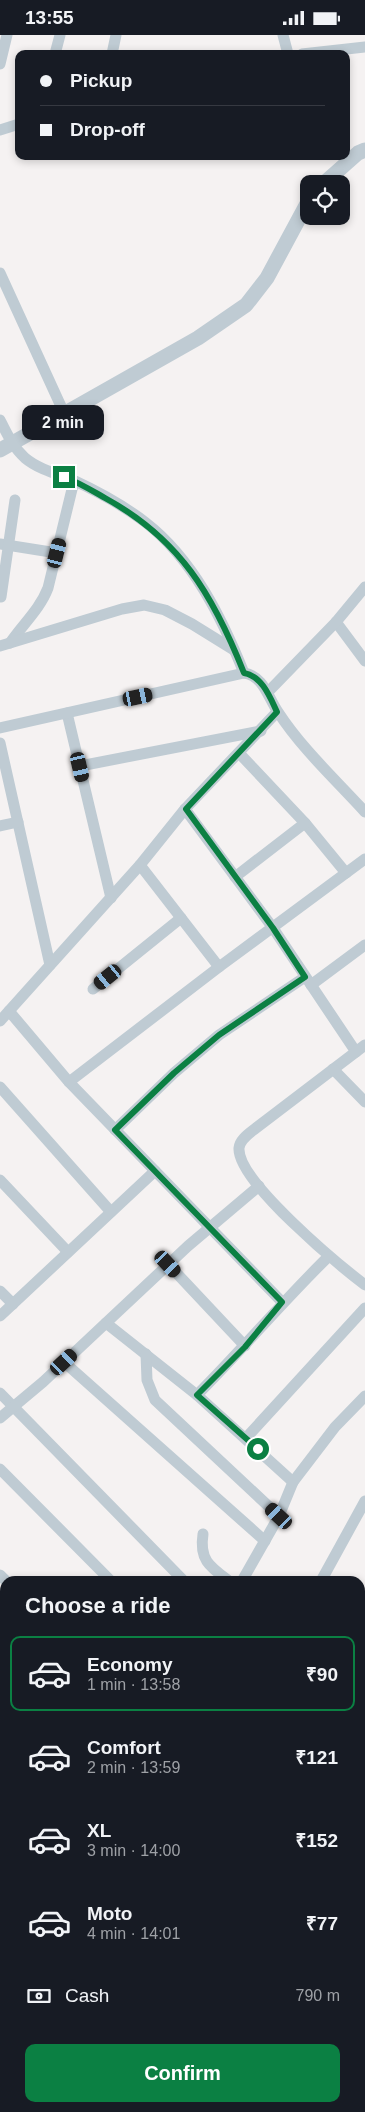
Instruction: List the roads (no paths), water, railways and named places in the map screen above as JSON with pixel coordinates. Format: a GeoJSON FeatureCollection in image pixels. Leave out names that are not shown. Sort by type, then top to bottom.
{"type":"FeatureCollection","features":[{"type":"Feature","properties":{"kind":"street"},"geometry":{"type":"LineString","coordinates":[[0,64],[7,35]]}},
{"type":"Feature","properties":{"kind":"street"},"geometry":{"type":"LineString","coordinates":[[56,50],[60,35]]}},
{"type":"Feature","properties":{"kind":"street"},"geometry":{"type":"LineString","coordinates":[[113,50],[116,35]]}},
{"type":"Feature","properties":{"kind":"street"},"geometry":{"type":"LineString","coordinates":[[283,35],[287,50]]}},
{"type":"Feature","properties":{"kind":"street"},"geometry":{"type":"LineString","coordinates":[[336,50],[361,47],[353,35]]}},
{"type":"Feature","properties":{"kind":"street"},"geometry":{"type":"LineString","coordinates":[[0,130],[15,125]]}},
{"type":"Feature","properties":{"kind":"street"},"geometry":{"type":"LineString","coordinates":[[333,175],[358,153],[365,150]]}},
{"type":"Feature","properties":{"kind":"street"},"geometry":{"type":"LineString","coordinates":[[6,447],[198,338],[246,305],[267,279],[300,217]]}},
{"type":"Feature","properties":{"kind":"street"},"geometry":{"type":"LineString","coordinates":[[0,273],[65,415]]}},
{"type":"Feature","properties":{"kind":"street"},"geometry":{"type":"LineString","coordinates":[[0,420],[6,447],[38,466],[74,481],[128,511],[168,542],[186,562],[203,589],[235,651],[244,673]]}},
{"type":"Feature","properties":{"kind":"street"},"geometry":{"type":"LineString","coordinates":[[5,644],[42,603],[57,553],[74,481]]}},
{"type":"Feature","properties":{"kind":"street"},"geometry":{"type":"LineString","coordinates":[[1,597],[5,545],[15,500]]}},
{"type":"Feature","properties":{"kind":"street"},"geometry":{"type":"LineString","coordinates":[[5,545],[57,553]]}},
{"type":"Feature","properties":{"kind":"street"},"geometry":{"type":"LineString","coordinates":[[268,692],[336,622],[365,587]]}},
{"type":"Feature","properties":{"kind":"street"},"geometry":{"type":"LineString","coordinates":[[5,644],[122,609],[144,605],[165,610],[192,624],[235,651]]}},
{"type":"Feature","properties":{"kind":"street"},"geometry":{"type":"LineString","coordinates":[[336,622],[365,661]]}},
{"type":"Feature","properties":{"kind":"street"},"geometry":{"type":"LineString","coordinates":[[0,727],[244,673],[256,679],[268,692],[277,712],[305,747],[365,812]]}},
{"type":"Feature","properties":{"kind":"street"},"geometry":{"type":"LineString","coordinates":[[0,1021],[140,865],[186,809],[277,712]]}},
{"type":"Feature","properties":{"kind":"street"},"geometry":{"type":"LineString","coordinates":[[67,713],[111,897]]}},
{"type":"Feature","properties":{"kind":"street"},"geometry":{"type":"LineString","coordinates":[[80,767],[261,731]]}},
{"type":"Feature","properties":{"kind":"street"},"geometry":{"type":"LineString","coordinates":[[0,743],[50,965]]}},
{"type":"Feature","properties":{"kind":"street"},"geometry":{"type":"LineString","coordinates":[[239,753],[305,823],[346,873]]}},
{"type":"Feature","properties":{"kind":"street"},"geometry":{"type":"LineString","coordinates":[[186,809],[273,928],[308,981],[360,1048],[241,1141],[239,1148],[241,1158],[259,1186],[328,1257],[365,1285]]}},
{"type":"Feature","properties":{"kind":"street"},"geometry":{"type":"LineString","coordinates":[[0,826],[18,822]]}},
{"type":"Feature","properties":{"kind":"street"},"geometry":{"type":"LineString","coordinates":[[235,877],[305,823]]}},
{"type":"Feature","properties":{"kind":"street"},"geometry":{"type":"LineString","coordinates":[[69,1082],[219,967],[365,859]]}},
{"type":"Feature","properties":{"kind":"street"},"geometry":{"type":"LineString","coordinates":[[140,865],[219,967]]}},
{"type":"Feature","properties":{"kind":"street"},"geometry":{"type":"LineString","coordinates":[[93,989],[181,918]]}},
{"type":"Feature","properties":{"kind":"street"},"geometry":{"type":"LineString","coordinates":[[115,1130],[174,1073],[219,1035],[365,945]]}},
{"type":"Feature","properties":{"kind":"street"},"geometry":{"type":"LineString","coordinates":[[9,1011],[69,1082],[282,1302]]}},
{"type":"Feature","properties":{"kind":"street"},"geometry":{"type":"LineString","coordinates":[[333,1069],[365,1102]]}},
{"type":"Feature","properties":{"kind":"street"},"geometry":{"type":"LineString","coordinates":[[0,1087],[110,1212]]}},
{"type":"Feature","properties":{"kind":"street"},"geometry":{"type":"LineString","coordinates":[[0,1316],[155,1171]]}},
{"type":"Feature","properties":{"kind":"street"},"geometry":{"type":"LineString","coordinates":[[0,1180],[68,1253]]}},
{"type":"Feature","properties":{"kind":"street"},"geometry":{"type":"LineString","coordinates":[[0,1419],[64,1362],[168,1264],[259,1186]]}},
{"type":"Feature","properties":{"kind":"street"},"geometry":{"type":"LineString","coordinates":[[197,1395],[245,1347],[282,1302],[328,1257]]}},
{"type":"Feature","properties":{"kind":"street"},"geometry":{"type":"LineString","coordinates":[[168,1264],[245,1347]]}},
{"type":"Feature","properties":{"kind":"street"},"geometry":{"type":"LineString","coordinates":[[0,1291],[13,1304]]}},
{"type":"Feature","properties":{"kind":"street"},"geometry":{"type":"LineString","coordinates":[[246,1438],[365,1307]]}},
{"type":"Feature","properties":{"kind":"street"},"geometry":{"type":"LineString","coordinates":[[106,1323],[197,1395],[293,1482]]}},
{"type":"Feature","properties":{"kind":"street"},"geometry":{"type":"LineString","coordinates":[[146,1354],[147,1380],[155,1400],[279,1516]]}},
{"type":"Feature","properties":{"kind":"street"},"geometry":{"type":"LineString","coordinates":[[64,1362],[265,1541]]}},
{"type":"Feature","properties":{"kind":"street"},"geometry":{"type":"LineString","coordinates":[[0,1393],[179,1576]]}},
{"type":"Feature","properties":{"kind":"street"},"geometry":{"type":"LineString","coordinates":[[245,1576],[279,1516],[293,1482],[335,1427],[365,1396]]}},
{"type":"Feature","properties":{"kind":"street"},"geometry":{"type":"LineString","coordinates":[[0,1469],[106,1576]]}},
{"type":"Feature","properties":{"kind":"street"},"geometry":{"type":"LineString","coordinates":[[324,1576],[365,1501]]}},
{"type":"Feature","properties":{"kind":"street"},"geometry":{"type":"LineString","coordinates":[[203,1534],[202,1553],[215,1570],[223,1576]]}}]}
